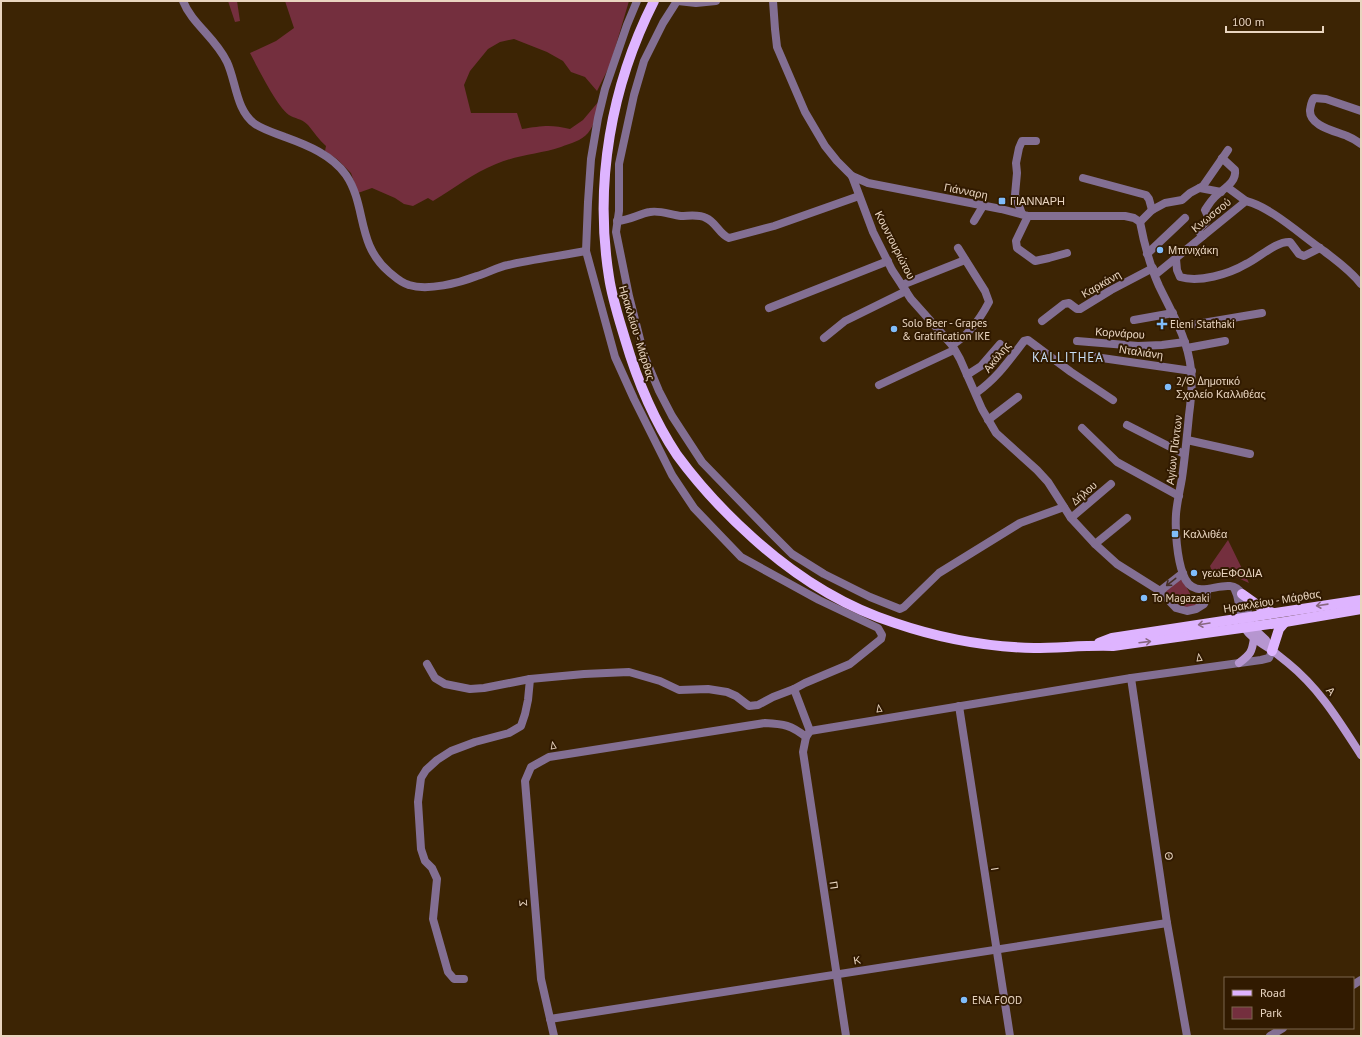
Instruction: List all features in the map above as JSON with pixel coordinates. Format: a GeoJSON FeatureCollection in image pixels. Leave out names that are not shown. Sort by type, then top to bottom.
{"type":"FeatureCollection","features":[{"type":"Feature","properties":{"kind":"main road","name":"Ηρακλείου - Μάρθας"},"geometry":{"type":"LineString","coordinates":[[653,3],[634,48],[619,93],[610,127],[604,204],[605,244],[609,279],[630,358],[646,398],[659,424],[678,455],[726,514],[768,552],[814,586],[850,605],[893,623],[932,634],[966,641],[1032,648],[1068,648],[1093,645],[1112,638],[1247,623],[1285,622],[1361,609]]}},
{"type":"Feature","properties":{"kind":"main road"},"geometry":{"type":"LineString","coordinates":[[1238,591],[1263,609],[1273,613]]}},
{"type":"Feature","properties":{"kind":"main road","name":"Ηρακλείου - Μάρθας"},"geometry":{"type":"LineString","coordinates":[[1247,623],[1273,613],[1361,600]]}},
{"type":"Feature","properties":{"kind":"main road"},"geometry":{"type":"LineString","coordinates":[[1272,651],[1279,629],[1285,622]]}},
{"type":"Feature","properties":{"kind":"street"},"geometry":{"type":"LineString","coordinates":[[183,1],[186,10],[211,37],[223,53],[231,70],[238,100],[253,122],[264,129],[329,156],[340,167],[352,185],[369,247],[380,264],[400,281],[410,285],[429,287],[472,278],[508,265],[586,251]]}},
{"type":"Feature","properties":{"kind":"street"},"geometry":{"type":"LineString","coordinates":[[427,664],[434,678],[445,684],[470,689],[484,688],[530,679],[628,672],[660,681],[679,690],[708,689],[727,692],[736,696],[746,704],[754,706],[762,704],[773,697],[850,664],[881,639],[882,635],[878,628],[819,600],[741,557],[694,508],[672,475],[615,357],[586,251],[591,159],[595,131],[605,89],[637,1]]}},
{"type":"Feature","properties":{"kind":"street"},"geometry":{"type":"LineString","coordinates":[[716,1],[696,3],[678,1],[663,23],[644,61],[634,95],[619,164],[618,221],[616,232],[629,296],[644,355],[659,391],[672,416],[702,462],[792,554],[824,574],[870,597],[900,609],[904,607],[939,573],[1020,523],[1064,507]]}},
{"type":"Feature","properties":{"kind":"street","name":"Κουντουριώτου"},"geometry":{"type":"LineString","coordinates":[[773,1],[777,47],[806,112],[825,146],[852,176],[873,232],[888,261],[904,288],[919,308],[953,347],[988,420],[996,433],[1048,482],[1071,518],[1095,544],[1117,564],[1160,591],[1176,608],[1187,611],[1196,609],[1204,604],[1207,597],[1207,590]]}},
{"type":"Feature","properties":{"kind":"street"},"geometry":{"type":"LineString","coordinates":[[1361,111],[1326,99],[1314,98],[1311,105],[1310,115],[1320,125],[1348,136],[1361,144]]}},
{"type":"Feature","properties":{"kind":"street"},"geometry":{"type":"LineString","coordinates":[[1036,141],[1022,142],[1019,148],[1016,163],[1017,173],[1015,195],[1025,215],[1016,241],[1017,248],[1035,261],[1067,253]]}},
{"type":"Feature","properties":{"kind":"street"},"geometry":{"type":"LineString","coordinates":[[1140,222],[1152,210],[1165,203],[1182,200],[1190,193],[1203,186],[1228,150]]}},
{"type":"Feature","properties":{"kind":"street"},"geometry":{"type":"LineString","coordinates":[[1203,236],[1198,231],[1208,218],[1205,210],[1213,198],[1224,190],[1236,175],[1235,170],[1222,158]]}},
{"type":"Feature","properties":{"kind":"street","name":"Γιάνναρη"},"geometry":{"type":"LineString","coordinates":[[852,176],[868,183],[1025,215],[1126,216],[1134,218],[1140,222]]}},
{"type":"Feature","properties":{"kind":"street"},"geometry":{"type":"LineString","coordinates":[[1083,178],[1146,195],[1149,198],[1152,210]]}},
{"type":"Feature","properties":{"kind":"street"},"geometry":{"type":"LineString","coordinates":[[1200,188],[1224,190],[1246,201]]}},
{"type":"Feature","properties":{"kind":"street"},"geometry":{"type":"LineString","coordinates":[[618,221],[627,221],[652,211],[681,216],[698,216],[713,222],[724,236],[730,238],[774,226],[859,196]]}},
{"type":"Feature","properties":{"kind":"street","name":"Κνωσσού"},"geometry":{"type":"LineString","coordinates":[[1154,272],[1176,258],[1246,201],[1255,203],[1292,227],[1343,264],[1354,274],[1361,284]]}},
{"type":"Feature","properties":{"kind":"street"},"geometry":{"type":"LineString","coordinates":[[974,220],[983,206]]}},
{"type":"Feature","properties":{"kind":"street"},"geometry":{"type":"LineString","coordinates":[[1148,254],[1185,218]]}},
{"type":"Feature","properties":{"kind":"street","name":"Αγίων Πάντων"},"geometry":{"type":"LineString","coordinates":[[1140,222],[1158,285],[1179,327],[1186,345],[1192,370],[1192,393],[1176,515],[1176,537],[1183,573]]}},
{"type":"Feature","properties":{"kind":"street"},"geometry":{"type":"LineString","coordinates":[[1176,258],[1177,270],[1180,277],[1200,278],[1217,276],[1231,272],[1247,264],[1280,243],[1290,242],[1299,254],[1304,256],[1322,250]]}},
{"type":"Feature","properties":{"kind":"street"},"geometry":{"type":"LineString","coordinates":[[879,385],[953,347],[967,334],[989,302],[985,291],[958,248]]}},
{"type":"Feature","properties":{"kind":"street"},"geometry":{"type":"LineString","coordinates":[[824,338],[845,321],[904,288],[965,260]]}},
{"type":"Feature","properties":{"kind":"street"},"geometry":{"type":"LineString","coordinates":[[769,308],[888,261]]}},
{"type":"Feature","properties":{"kind":"street","name":"Καρκάνη"},"geometry":{"type":"LineString","coordinates":[[1042,321],[1067,303],[1071,304],[1077,309],[1080,309],[1111,290],[1154,272]]}},
{"type":"Feature","properties":{"kind":"street"},"geometry":{"type":"LineString","coordinates":[[1134,320],[1173,313]]}},
{"type":"Feature","properties":{"kind":"street"},"geometry":{"type":"LineString","coordinates":[[1179,327],[1262,313]]}},
{"type":"Feature","properties":{"kind":"street","name":"Ακάλης"},"geometry":{"type":"LineString","coordinates":[[976,393],[990,384],[1024,341],[1028,340],[1071,372],[1113,400]]}},
{"type":"Feature","properties":{"kind":"street","name":"Κορνάρου"},"geometry":{"type":"LineString","coordinates":[[1077,341],[1138,346],[1186,345],[1225,341]]}},
{"type":"Feature","properties":{"kind":"street"},"geometry":{"type":"LineString","coordinates":[[967,375],[981,366],[1000,344]]}},
{"type":"Feature","properties":{"kind":"street","name":"Νταλιάνη"},"geometry":{"type":"LineString","coordinates":[[1088,356],[1192,370]]}},
{"type":"Feature","properties":{"kind":"street"},"geometry":{"type":"LineString","coordinates":[[988,420],[1018,397]]}},
{"type":"Feature","properties":{"kind":"street"},"geometry":{"type":"LineString","coordinates":[[1127,425],[1184,454]]}},
{"type":"Feature","properties":{"kind":"street"},"geometry":{"type":"LineString","coordinates":[[1082,428],[1117,462],[1179,496]]}},
{"type":"Feature","properties":{"kind":"street"},"geometry":{"type":"LineString","coordinates":[[1186,440],[1250,454]]}},
{"type":"Feature","properties":{"kind":"street","name":"Δήλου"},"geometry":{"type":"LineString","coordinates":[[1071,518],[1111,484]]}},
{"type":"Feature","properties":{"kind":"street"},"geometry":{"type":"LineString","coordinates":[[1095,544],[1127,518]]}},
{"type":"Feature","properties":{"kind":"street"},"geometry":{"type":"LineString","coordinates":[[1160,591],[1183,573],[1187,582],[1191,586],[1207,590],[1224,586],[1238,591],[1246,604],[1247,623]]}},
{"type":"Feature","properties":{"kind":"street","name":"Α"},"geometry":{"type":"LineString","coordinates":[[1247,623],[1254,638],[1296,669],[1325,700],[1361,756]]}},
{"type":"Feature","properties":{"kind":"street","name":"Α"},"geometry":{"type":"LineString","coordinates":[[1247,623],[1266,640],[1272,651]]}},
{"type":"Feature","properties":{"kind":"street"},"geometry":{"type":"LineString","coordinates":[[1239,662],[1250,655],[1253,650],[1254,638]]}},
{"type":"Feature","properties":{"kind":"street","name":"Δ"},"geometry":{"type":"LineString","coordinates":[[531,767],[549,757],[764,723],[782,724],[808,734],[959,706],[1131,678],[1261,660],[1268,658],[1272,651]]}},
{"type":"Feature","properties":{"kind":"street","name":"Θ"},"geometry":{"type":"LineString","coordinates":[[1131,678],[1167,923],[1187,1036]]}},
{"type":"Feature","properties":{"kind":"street"},"geometry":{"type":"LineString","coordinates":[[464,979],[454,979],[448,972],[432,919],[437,879],[432,868],[425,862],[420,850],[418,802],[421,778],[426,770],[437,760],[451,751],[475,742],[509,733],[521,726],[528,700],[530,679]]}},
{"type":"Feature","properties":{"kind":"street"},"geometry":{"type":"LineString","coordinates":[[794,689],[808,734]]}},
{"type":"Feature","properties":{"kind":"street","name":"Ι"},"geometry":{"type":"LineString","coordinates":[[959,706],[1010,1036]]}},
{"type":"Feature","properties":{"kind":"street","name":"Π"},"geometry":{"type":"LineString","coordinates":[[808,734],[803,752],[846,1036]]}},
{"type":"Feature","properties":{"kind":"street","name":"Σ"},"geometry":{"type":"LineString","coordinates":[[531,767],[525,781],[540,979],[554,1036]]}},
{"type":"Feature","properties":{"kind":"street","name":"Κ"},"geometry":{"type":"LineString","coordinates":[[550,1019],[1167,923]]}},
{"type":"Feature","properties":{"kind":"street"},"geometry":{"type":"LineString","coordinates":[[1270,1036],[1281,1029]]}},
{"type":"Feature","properties":{"kind":"green space"},"geometry":{"type":"Polygon","coordinates":[[[228,1],[237,1],[240,21],[235,22],[228,1]]]}},
{"type":"Feature","properties":{"kind":"green space"},"geometry":{"type":"Polygon","coordinates":[[[285,1],[629,1],[610,65],[597,91],[585,77],[571,72],[563,61],[547,52],[514,39],[500,42],[488,49],[470,71],[464,85],[471,113],[517,113],[522,129],[557,126],[570,129],[583,120],[599,101],[594,122],[585,136],[576,142],[561,147],[496,164],[472,176],[433,201],[428,198],[413,206],[404,204],[395,198],[372,188],[358,193],[351,173],[337,159],[325,151],[326,146],[308,125],[303,121],[289,115],[273,95],[250,53],[276,41],[294,28],[285,1]]]}},
{"type":"Feature","properties":{"kind":"green space"},"geometry":{"type":"Polygon","coordinates":[[[1228,540],[1249,583],[1229,574],[1212,571],[1210,566],[1228,540]]]}},
{"type":"Feature","properties":{"kind":"green space"},"geometry":{"type":"Polygon","coordinates":[[[1181,578],[1191,595],[1200,603],[1190,611],[1173,606],[1164,593],[1181,578]]]}},
{"type":"Feature","properties":{"kind":"place","name":"ΓΙΑΝΝΑΡΗ"},"geometry":{"type":"Point","coordinates":[1002,201]}},
{"type":"Feature","properties":{"kind":"place","name":"Μπινιχάκη"},"geometry":{"type":"Point","coordinates":[1160,250]}},
{"type":"Feature","properties":{"kind":"place","name":"Eleni Stathaki"},"geometry":{"type":"Point","coordinates":[1162,324]}},
{"type":"Feature","properties":{"kind":"place","name":"Solo Beer - Grapes & Gratification IKE"},"geometry":{"type":"Point","coordinates":[894,329]}},
{"type":"Feature","properties":{"kind":"place","name":"2/Θ Δημοτικό Σχολείο Καλλιθέας"},"geometry":{"type":"Point","coordinates":[1168,387]}},
{"type":"Feature","properties":{"kind":"place","name":"Καλλιθέα"},"geometry":{"type":"Point","coordinates":[1175,534]}},
{"type":"Feature","properties":{"kind":"place","name":"γεωΕΦΟΔΙΑ"},"geometry":{"type":"Point","coordinates":[1194,573]}},
{"type":"Feature","properties":{"kind":"place","name":"To Magazaki"},"geometry":{"type":"Point","coordinates":[1144,598]}},
{"type":"Feature","properties":{"kind":"place","name":"ENA FOOD"},"geometry":{"type":"Point","coordinates":[964,1000]}},
{"type":"Feature","properties":{"kind":"district","name":"KALLITHEA"},"geometry":{"type":"Point","coordinates":[1068,357]}}]}
